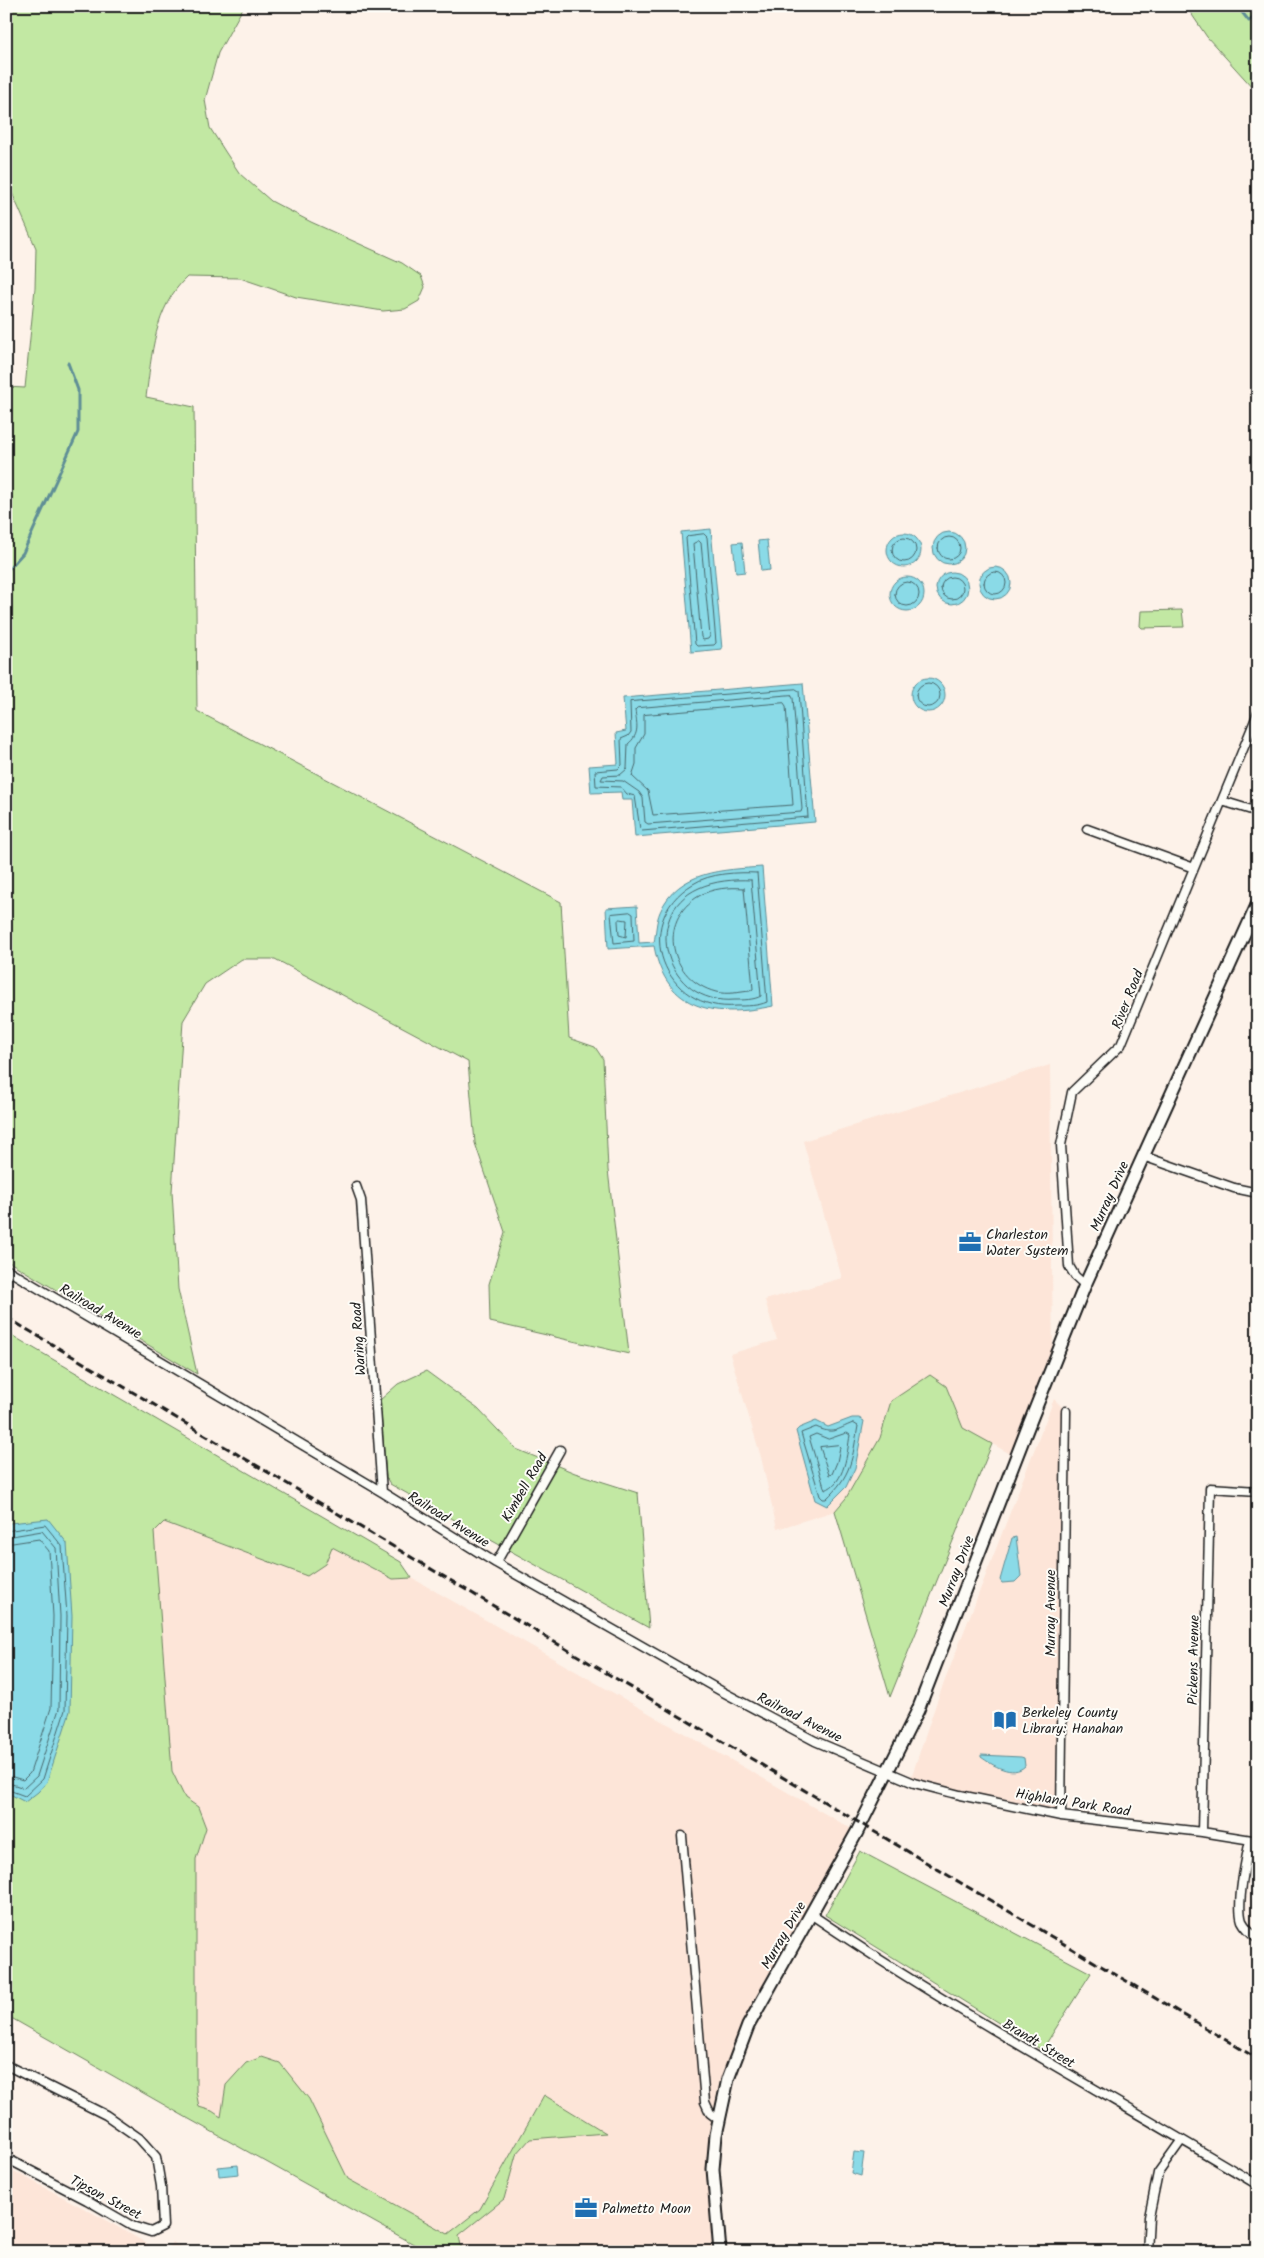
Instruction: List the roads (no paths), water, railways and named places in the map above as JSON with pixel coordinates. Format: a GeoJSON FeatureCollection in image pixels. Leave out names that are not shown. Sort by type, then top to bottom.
{"type":"FeatureCollection","features":[{"type":"Feature","properties":{"kind":"street","name":"River Road"},"geometry":{"type":"LineString","coordinates":[[1085,1285],[1075,1276],[1069,1266],[1061,1145],[1072,1092],[1121,1045],[1258,713]]}},
{"type":"Feature","properties":{"kind":"street"},"geometry":{"type":"LineString","coordinates":[[1222,801],[1258,812]]}},
{"type":"Feature","properties":{"kind":"street"},"geometry":{"type":"LineString","coordinates":[[1087,829],[1194,868]]}},
{"type":"Feature","properties":{"kind":"street","name":"Murray Drive"},"geometry":{"type":"LineString","coordinates":[[720,2252],[713,2169],[718,2119],[730,2070],[748,2026],[862,1824],[918,1710],[1085,1285],[1258,903]]}},
{"type":"Feature","properties":{"kind":"street"},"geometry":{"type":"LineString","coordinates":[[1143,1156],[1234,1188],[1258,1193]]}},
{"type":"Feature","properties":{"kind":"street","name":"Waring Road"},"geometry":{"type":"LineString","coordinates":[[356,1186],[361,1200],[382,1492]]}},
{"type":"Feature","properties":{"kind":"street","name":"Railroad Avenue"},"geometry":{"type":"LineString","coordinates":[[6,1269],[382,1492],[496,1563],[721,1691],[815,1741],[887,1772]]}},
{"type":"Feature","properties":{"kind":"street","name":"Murray Avenue"},"geometry":{"type":"LineString","coordinates":[[1061,1816],[1066,1411]]}},
{"type":"Feature","properties":{"kind":"street","name":"Kimbell Road"},"geometry":{"type":"LineString","coordinates":[[496,1563],[560,1450]]}},
{"type":"Feature","properties":{"kind":"street","name":"Pickens Avenue"},"geometry":{"type":"LineString","coordinates":[[1202,1832],[1210,1488],[1258,1491]]}},
{"type":"Feature","properties":{"kind":"street","name":"Highland Park Road"},"geometry":{"type":"LineString","coordinates":[[887,1772],[914,1783],[960,1795],[1061,1816],[1202,1832],[1254,1841]]}},
{"type":"Feature","properties":{"kind":"street"},"geometry":{"type":"LineString","coordinates":[[682,1836],[705,2102],[710,2113],[718,2119]]}},
{"type":"Feature","properties":{"kind":"street"},"geometry":{"type":"LineString","coordinates":[[1254,1841],[1241,1883],[1242,1920],[1248,1930],[1258,1938]]}},
{"type":"Feature","properties":{"kind":"street","name":"Brandt Street"},"geometry":{"type":"LineString","coordinates":[[812,1915],[880,1961],[1258,2185]]}},
{"type":"Feature","properties":{"kind":"street","name":"Tipson Street"},"geometry":{"type":"LineString","coordinates":[[6,2065],[106,2115],[138,2138],[156,2157],[161,2186],[163,2226],[151,2232],[132,2226],[87,2200],[6,2158]]}},
{"type":"Feature","properties":{"kind":"street"},"geometry":{"type":"LineString","coordinates":[[1147,2252],[1149,2217],[1158,2173],[1181,2141]]}},
{"type":"Feature","properties":{"kind":"water"},"geometry":{"type":"Polygon","coordinates":[[[711,529],[722,649],[691,652],[681,532],[711,529]]]}},
{"type":"Feature","properties":{"kind":"water"},"geometry":{"type":"Polygon","coordinates":[[[949,532],[961,536],[965,548],[961,560],[949,564],[937,560],[933,548],[937,536],[949,532]]]}},
{"type":"Feature","properties":{"kind":"water"},"geometry":{"type":"Polygon","coordinates":[[[904,533],[911,534],[916,538],[920,543],[920,557],[916,562],[911,566],[904,567],[897,566],[892,562],[888,557],[887,550],[888,543],[892,538],[897,534],[904,533]]]}},
{"type":"Feature","properties":{"kind":"water"},"geometry":{"type":"Polygon","coordinates":[[[767,540],[770,570],[761,571],[758,541],[767,540]]]}},
{"type":"Feature","properties":{"kind":"water"},"geometry":{"type":"Polygon","coordinates":[[[742,542],[745,572],[736,573],[733,543],[742,542]]]}},
{"type":"Feature","properties":{"kind":"water"},"geometry":{"type":"Polygon","coordinates":[[[995,567],[1007,571],[1011,583],[1007,595],[995,599],[983,595],[979,583],[983,571],[995,567]]]}},
{"type":"Feature","properties":{"kind":"water"},"geometry":{"type":"Polygon","coordinates":[[[952,572],[964,576],[968,588],[964,600],[952,604],[940,600],[936,588],[940,576],[952,572]]]}},
{"type":"Feature","properties":{"kind":"water"},"geometry":{"type":"Polygon","coordinates":[[[907,577],[914,578],[919,582],[923,587],[923,601],[919,606],[914,610],[907,611],[900,610],[895,606],[891,601],[890,594],[891,587],[895,582],[900,578],[907,577]]]}},
{"type":"Feature","properties":{"kind":"water"},"geometry":{"type":"Polygon","coordinates":[[[928,678],[935,679],[940,683],[944,688],[944,702],[940,707],[935,711],[928,712],[921,711],[916,707],[912,702],[911,695],[912,688],[916,683],[921,679],[928,678]]]}},
{"type":"Feature","properties":{"kind":"water"},"geometry":{"type":"Polygon","coordinates":[[[803,683],[815,822],[635,837],[632,800],[622,800],[621,792],[591,793],[589,766],[618,764],[616,733],[626,731],[623,698],[803,683]]]}},
{"type":"Feature","properties":{"kind":"water"},"geometry":{"type":"Polygon","coordinates":[[[762,867],[773,1006],[732,1011],[714,1010],[697,1005],[682,997],[670,985],[660,968],[654,946],[608,949],[606,908],[637,906],[639,943],[654,942],[660,912],[668,898],[678,888],[690,880],[718,871],[762,867]]]}},
{"type":"Feature","properties":{"kind":"water"},"geometry":{"type":"Polygon","coordinates":[[[852,1418],[859,1418],[864,1421],[855,1468],[846,1487],[827,1506],[815,1500],[796,1431],[816,1421],[828,1427],[852,1418]]]}},
{"type":"Feature","properties":{"kind":"water"},"geometry":{"type":"Polygon","coordinates":[[[48,1519],[67,1543],[72,1616],[70,1711],[47,1782],[25,1802],[6,1792],[6,1528],[10,1523],[48,1519]]]}},
{"type":"Feature","properties":{"kind":"water"},"geometry":{"type":"Polygon","coordinates":[[[1016,1537],[1021,1576],[1015,1582],[1002,1583],[1000,1580],[1012,1538],[1016,1537]]]}},
{"type":"Feature","properties":{"kind":"water"},"geometry":{"type":"Polygon","coordinates":[[[981,1755],[1021,1757],[1024,1758],[1025,1766],[1015,1771],[1009,1771],[991,1763],[981,1757],[981,1755]]]}},
{"type":"Feature","properties":{"kind":"water"},"geometry":{"type":"Polygon","coordinates":[[[854,2152],[864,2153],[861,2176],[851,2173],[854,2152]]]}},
{"type":"Feature","properties":{"kind":"water"},"geometry":{"type":"Polygon","coordinates":[[[238,2165],[239,2174],[219,2176],[218,2167],[238,2165]]]}},
{"type":"Feature","properties":{"kind":"waterway"},"geometry":{"type":"LineString","coordinates":[[1237,6],[1249,21],[1258,13]]}},
{"type":"Feature","properties":{"kind":"waterway"},"geometry":{"type":"LineString","coordinates":[[6,572],[23,553],[78,432],[78,390],[68,363]]}},
{"type":"Feature","properties":{"kind":"railway"},"geometry":{"type":"LineString","coordinates":[[6,1317],[1258,2059]]}},
{"type":"Feature","properties":{"kind":"place","name":"Charleston Water System"},"geometry":{"type":"Point","coordinates":[970,1242]}},
{"type":"Feature","properties":{"kind":"place","name":"Berkeley County Library: Hanahan"},"geometry":{"type":"Point","coordinates":[1005,1720]}},
{"type":"Feature","properties":{"kind":"place","name":"Palmetto Moon"},"geometry":{"type":"Point","coordinates":[586,2208]}}]}
